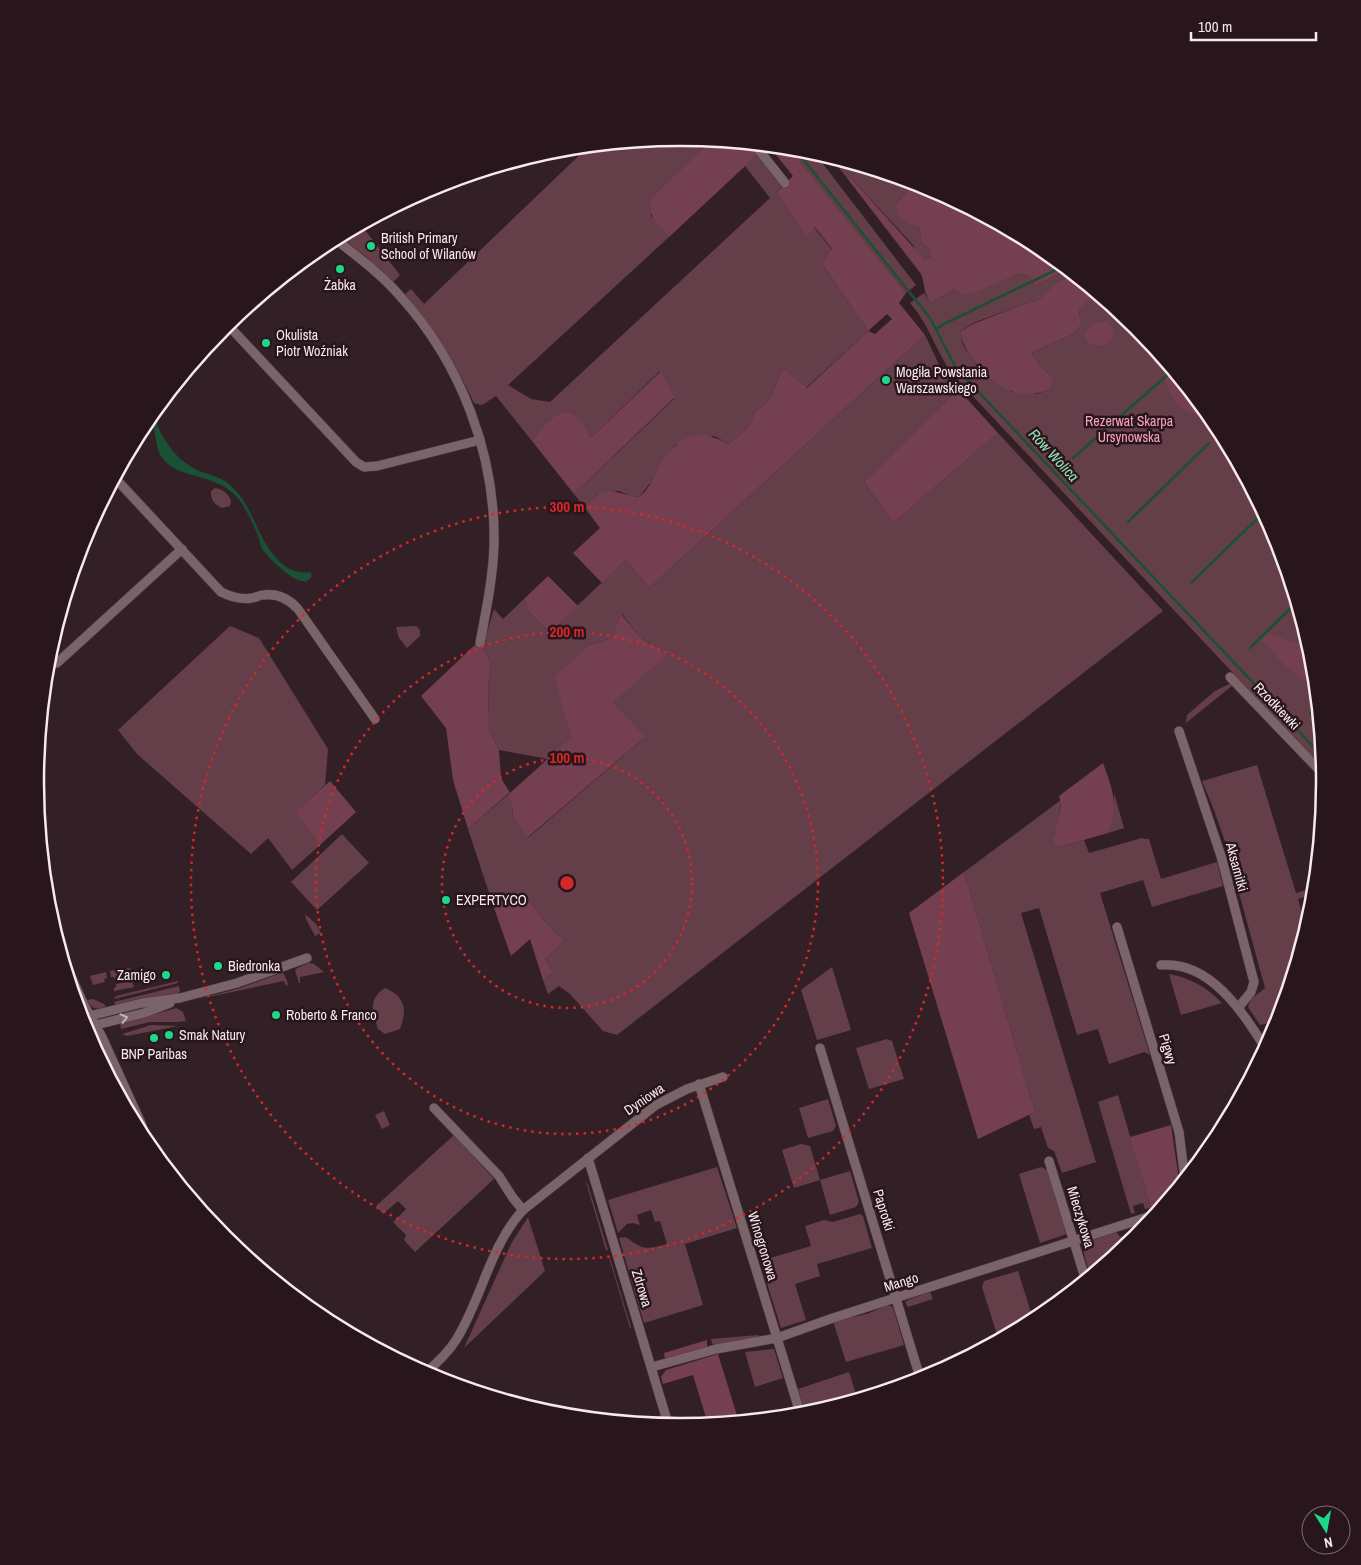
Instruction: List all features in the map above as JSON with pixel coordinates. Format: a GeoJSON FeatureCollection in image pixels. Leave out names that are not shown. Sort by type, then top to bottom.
{"type":"FeatureCollection","features":[{"type":"Feature","properties":{"kind":"street"},"geometry":{"type":"LineString","coordinates":[[759,151],[785,183]]}},
{"type":"Feature","properties":{"kind":"street"},"geometry":{"type":"LineString","coordinates":[[341,244],[400,295],[430,335],[446,360],[464,396],[480,440],[490,489],[494,546],[488,601],[480,643]]}},
{"type":"Feature","properties":{"kind":"street"},"geometry":{"type":"LineString","coordinates":[[232,330],[356,462],[364,467],[377,466],[480,440]]}},
{"type":"Feature","properties":{"kind":"street"},"geometry":{"type":"LineString","coordinates":[[119,482],[221,592],[234,598],[278,595],[291,602],[298,609],[375,719]]}},
{"type":"Feature","properties":{"kind":"street"},"geometry":{"type":"LineString","coordinates":[[56,663],[182,549]]}},
{"type":"Feature","properties":{"kind":"street","name":"Rzodkiewki"},"geometry":{"type":"LineString","coordinates":[[1230,677],[1317,767]]}},
{"type":"Feature","properties":{"kind":"street","name":"Aksamitki"},"geometry":{"type":"LineString","coordinates":[[1180,731],[1221,856],[1254,982],[1251,992],[1238,1008]]}},
{"type":"Feature","properties":{"kind":"street","name":"Pigwy"},"geometry":{"type":"LineString","coordinates":[[1117,927],[1179,1132],[1185,1171]]}},
{"type":"Feature","properties":{"kind":"street"},"geometry":{"type":"LineString","coordinates":[[88,1016],[142,1003],[180,998],[237,983],[307,958]]}},
{"type":"Feature","properties":{"kind":"street"},"geometry":{"type":"LineString","coordinates":[[1162,965],[1180,965],[1201,974],[1220,988],[1238,1008],[1262,1043]]}},
{"type":"Feature","properties":{"kind":"street"},"geometry":{"type":"LineString","coordinates":[[92,1026],[144,1013],[180,998]]}},
{"type":"Feature","properties":{"kind":"street"},"geometry":{"type":"LineString","coordinates":[[90,1021],[96,1025],[136,1112]]}},
{"type":"Feature","properties":{"kind":"street","name":"Paprotki"},"geometry":{"type":"LineString","coordinates":[[820,1048],[919,1373]]}},
{"type":"Feature","properties":{"kind":"street","name":"Dyniowa"},"geometry":{"type":"LineString","coordinates":[[430,1368],[449,1350],[460,1334],[499,1247],[512,1223],[523,1210],[656,1105],[687,1089],[723,1077]]}},
{"type":"Feature","properties":{"kind":"street","name":"Winogronowa"},"geometry":{"type":"LineString","coordinates":[[700,1084],[799,1408]]}},
{"type":"Feature","properties":{"kind":"street"},"geometry":{"type":"LineString","coordinates":[[434,1108],[499,1176],[523,1210]]}},
{"type":"Feature","properties":{"kind":"street","name":"Zdrowa"},"geometry":{"type":"LineString","coordinates":[[588,1158],[668,1419]]}},
{"type":"Feature","properties":{"kind":"street","name":"Mieczykowa"},"geometry":{"type":"LineString","coordinates":[[1049,1161],[1084,1274]]}},
{"type":"Feature","properties":{"kind":"street","name":"Mango"},"geometry":{"type":"LineString","coordinates":[[652,1367],[716,1349],[777,1338],[1144,1218]]}},
{"type":"Feature","properties":{"kind":"green space"},"geometry":{"type":"Polygon","coordinates":[[[639,147],[704,147],[652,197],[651,216],[669,237],[508,385],[531,399],[550,402],[770,198],[745,166],[757,155],[782,186],[777,192],[806,235],[814,227],[832,250],[822,263],[868,331],[806,388],[783,368],[769,400],[755,412],[749,426],[729,444],[714,436],[675,445],[640,496],[633,497],[619,491],[597,495],[585,508],[574,494],[674,399],[660,371],[591,438],[578,418],[551,419],[532,441],[496,396],[482,405],[474,403],[443,346],[405,294],[411,289],[424,304],[581,154],[639,147]]]}},
{"type":"Feature","properties":{"kind":"green space"},"geometry":{"type":"Polygon","coordinates":[[[796,156],[821,162],[916,285],[906,293],[796,156]]]}},
{"type":"Feature","properties":{"kind":"green space"},"geometry":{"type":"Polygon","coordinates":[[[837,165],[907,188],[896,205],[908,224],[919,228],[922,244],[929,248],[931,257],[924,259],[918,255],[913,245],[851,178],[848,179],[837,165]]]}},
{"type":"Feature","properties":{"kind":"green space"},"geometry":{"type":"Polygon","coordinates":[[[365,230],[400,275],[393,282],[346,241],[365,230]]]}},
{"type":"Feature","properties":{"kind":"green space","name":"Rezerwat Skarpa Ursynowska"},"geometry":{"type":"Polygon","coordinates":[[[1061,272],[1068,277],[1058,281],[1052,289],[1037,301],[1029,302],[973,323],[960,332],[963,345],[977,366],[1012,392],[1036,394],[1049,390],[1052,377],[1040,366],[1031,353],[1073,334],[1081,325],[1079,310],[1092,297],[1131,332],[1159,363],[1186,395],[1232,464],[1252,501],[1269,539],[1296,618],[1305,658],[1312,699],[1316,762],[953,375],[917,311],[910,303],[924,293],[931,303],[955,289],[1002,281],[1019,274],[1029,275],[1035,286],[1061,272]]]}},
{"type":"Feature","properties":{"kind":"green space"},"geometry":{"type":"Polygon","coordinates":[[[925,335],[944,375],[958,389],[864,482],[893,523],[998,433],[1163,611],[617,1035],[603,1031],[570,994],[559,986],[548,994],[543,980],[553,972],[545,959],[564,941],[540,916],[528,899],[514,892],[494,908],[468,829],[510,793],[513,817],[529,837],[644,738],[613,702],[650,643],[640,637],[622,614],[612,638],[590,645],[573,737],[548,759],[499,750],[489,727],[488,687],[491,665],[486,651],[482,648],[494,609],[503,619],[524,599],[529,612],[549,632],[626,560],[649,588],[925,335]]]}},
{"type":"Feature","properties":{"kind":"green space"},"geometry":{"type":"Polygon","coordinates":[[[215,488],[223,490],[228,495],[231,500],[230,506],[222,508],[215,503],[212,499],[211,491],[215,488]]]}},
{"type":"Feature","properties":{"kind":"green space"},"geometry":{"type":"Polygon","coordinates":[[[230,626],[259,638],[328,749],[325,785],[297,812],[320,845],[292,870],[268,838],[251,854],[137,754],[118,730],[230,626]]]}},
{"type":"Feature","properties":{"kind":"green space"},"geometry":{"type":"Polygon","coordinates":[[[416,626],[420,630],[420,636],[407,648],[399,638],[396,627],[416,626]]]}},
{"type":"Feature","properties":{"kind":"green space"},"geometry":{"type":"Polygon","coordinates":[[[1231,683],[1233,685],[1186,723],[1187,715],[1215,691],[1231,683]]]}},
{"type":"Feature","properties":{"kind":"green space"},"geometry":{"type":"Polygon","coordinates":[[[1257,765],[1296,893],[1308,889],[1307,896],[1298,899],[1303,916],[1296,947],[1270,1023],[1260,1025],[1248,1007],[1250,1000],[1265,988],[1236,882],[1232,883],[1224,857],[1230,856],[1202,781],[1257,765]]]}},
{"type":"Feature","properties":{"kind":"green space"},"geometry":{"type":"Polygon","coordinates":[[[1114,793],[1124,828],[1108,833],[1113,818],[1114,793]]]}},
{"type":"Feature","properties":{"kind":"green space"},"geometry":{"type":"Polygon","coordinates":[[[1061,800],[1059,819],[1054,834],[1059,847],[1084,840],[1089,853],[1142,838],[1149,839],[1161,879],[1217,862],[1223,886],[1152,907],[1143,880],[1100,893],[1150,1055],[1144,1052],[1109,1064],[1098,1029],[1077,1035],[1039,908],[1021,913],[1096,1162],[1062,1173],[1054,1151],[1048,1148],[1041,1127],[1034,1129],[1029,1115],[1035,1112],[964,872],[1061,800]]]}},
{"type":"Feature","properties":{"kind":"green space"},"geometry":{"type":"Polygon","coordinates":[[[342,834],[369,863],[317,910],[291,882],[342,834]]]}},
{"type":"Feature","properties":{"kind":"green space"},"geometry":{"type":"Polygon","coordinates":[[[305,914],[316,924],[321,933],[315,936],[305,914]]]}},
{"type":"Feature","properties":{"kind":"green space"},"geometry":{"type":"Polygon","coordinates":[[[309,963],[314,964],[324,972],[300,977],[299,983],[295,970],[309,963]]]}},
{"type":"Feature","properties":{"kind":"green space"},"geometry":{"type":"Polygon","coordinates":[[[832,967],[851,1030],[817,1040],[801,990],[832,967]]]}},
{"type":"Feature","properties":{"kind":"green space"},"geometry":{"type":"Polygon","coordinates":[[[130,968],[132,976],[115,980],[114,977],[111,977],[110,971],[130,968]]]}},
{"type":"Feature","properties":{"kind":"green space"},"geometry":{"type":"Polygon","coordinates":[[[106,972],[107,978],[104,979],[105,982],[93,985],[90,976],[106,972]]]}},
{"type":"Feature","properties":{"kind":"green space"},"geometry":{"type":"Polygon","coordinates":[[[281,973],[284,974],[288,984],[286,986],[284,981],[199,999],[240,988],[281,973]]]}},
{"type":"Feature","properties":{"kind":"green space"},"geometry":{"type":"Polygon","coordinates":[[[1169,974],[1198,984],[1222,1003],[1181,1015],[1169,974]]]}},
{"type":"Feature","properties":{"kind":"green space"},"geometry":{"type":"Polygon","coordinates":[[[132,981],[134,987],[114,991],[116,984],[132,981]]]}},
{"type":"Feature","properties":{"kind":"green space"},"geometry":{"type":"Polygon","coordinates":[[[178,981],[178,983],[114,999],[116,996],[178,981]]]}},
{"type":"Feature","properties":{"kind":"green space"},"geometry":{"type":"Polygon","coordinates":[[[179,986],[180,991],[177,995],[141,998],[115,1005],[114,1002],[179,986]]]}},
{"type":"Feature","properties":{"kind":"green space"},"geometry":{"type":"Polygon","coordinates":[[[385,988],[401,1000],[404,1016],[400,1029],[385,1034],[378,1029],[373,1006],[379,992],[385,988]]]}},
{"type":"Feature","properties":{"kind":"green space"},"geometry":{"type":"Polygon","coordinates":[[[93,999],[104,1004],[106,1007],[92,1007],[87,1000],[93,999]]]}},
{"type":"Feature","properties":{"kind":"green space"},"geometry":{"type":"Polygon","coordinates":[[[176,1008],[183,1012],[186,1021],[150,1022],[121,1029],[120,1024],[176,1008]]]}},
{"type":"Feature","properties":{"kind":"green space"},"geometry":{"type":"Polygon","coordinates":[[[151,1025],[178,1026],[127,1036],[122,1034],[151,1025]]]}},
{"type":"Feature","properties":{"kind":"green space"},"geometry":{"type":"Polygon","coordinates":[[[887,1039],[892,1041],[904,1079],[869,1089],[856,1048],[887,1039]]]}},
{"type":"Feature","properties":{"kind":"green space"},"geometry":{"type":"Polygon","coordinates":[[[1118,1095],[1151,1208],[1145,1209],[1143,1203],[1133,1206],[1135,1213],[1131,1214],[1098,1102],[1118,1095]]]}},
{"type":"Feature","properties":{"kind":"green space"},"geometry":{"type":"Polygon","coordinates":[[[828,1099],[836,1126],[833,1131],[808,1138],[799,1108],[828,1099]]]}},
{"type":"Feature","properties":{"kind":"green space"},"geometry":{"type":"Polygon","coordinates":[[[384,1111],[390,1125],[382,1129],[375,1115],[384,1111]]]}},
{"type":"Feature","properties":{"kind":"green space"},"geometry":{"type":"Polygon","coordinates":[[[454,1135],[494,1179],[415,1252],[404,1240],[406,1235],[393,1222],[406,1209],[398,1201],[383,1214],[376,1206],[454,1135]]]}},
{"type":"Feature","properties":{"kind":"green space"},"geometry":{"type":"Polygon","coordinates":[[[801,1144],[810,1146],[820,1180],[794,1188],[782,1150],[801,1144]]]}},
{"type":"Feature","properties":{"kind":"green space"},"geometry":{"type":"Polygon","coordinates":[[[717,1167],[737,1228],[685,1244],[703,1305],[644,1323],[619,1238],[626,1237],[645,1248],[667,1244],[660,1221],[655,1222],[651,1210],[637,1215],[640,1225],[627,1224],[618,1233],[608,1200],[717,1167]]]}},
{"type":"Feature","properties":{"kind":"green space"},"geometry":{"type":"Polygon","coordinates":[[[1041,1167],[1049,1171],[1068,1226],[1067,1234],[1040,1243],[1019,1174],[1041,1167]]]}},
{"type":"Feature","properties":{"kind":"green space"},"geometry":{"type":"Polygon","coordinates":[[[850,1171],[859,1202],[856,1207],[830,1215],[820,1180],[850,1171]]]}},
{"type":"Feature","properties":{"kind":"green space"},"geometry":{"type":"Polygon","coordinates":[[[585,1179],[588,1185],[608,1250],[606,1250],[585,1179]]]}},
{"type":"Feature","properties":{"kind":"green space"},"geometry":{"type":"Polygon","coordinates":[[[860,1214],[863,1216],[872,1248],[817,1264],[820,1276],[795,1284],[806,1320],[781,1328],[760,1261],[811,1246],[805,1226],[824,1220],[833,1222],[860,1214]]]}},
{"type":"Feature","properties":{"kind":"green space"},"geometry":{"type":"Polygon","coordinates":[[[528,1217],[545,1271],[464,1348],[511,1244],[528,1217]]]}},
{"type":"Feature","properties":{"kind":"green space"},"geometry":{"type":"Polygon","coordinates":[[[1116,1231],[1120,1237],[1130,1234],[1089,1270],[1084,1255],[1085,1244],[1095,1237],[1116,1231]]]}},
{"type":"Feature","properties":{"kind":"green space"},"geometry":{"type":"Polygon","coordinates":[[[609,1258],[631,1327],[630,1328],[609,1258]]]}},
{"type":"Feature","properties":{"kind":"green space"},"geometry":{"type":"Polygon","coordinates":[[[1018,1271],[1031,1314],[997,1335],[982,1287],[984,1281],[1018,1271]]]}},
{"type":"Feature","properties":{"kind":"green space"},"geometry":{"type":"Polygon","coordinates":[[[930,1292],[933,1299],[908,1307],[905,1302],[910,1299],[930,1292]]]}},
{"type":"Feature","properties":{"kind":"green space"},"geometry":{"type":"Polygon","coordinates":[[[887,1305],[893,1307],[904,1345],[846,1362],[833,1321],[867,1314],[887,1305]]]}},
{"type":"Feature","properties":{"kind":"green space"},"geometry":{"type":"Polygon","coordinates":[[[758,1335],[760,1337],[713,1345],[711,1340],[712,1339],[758,1335]]]}},
{"type":"Feature","properties":{"kind":"green space"},"geometry":{"type":"Polygon","coordinates":[[[774,1349],[783,1378],[755,1387],[745,1352],[774,1349]]]}},
{"type":"Feature","properties":{"kind":"green space"},"geometry":{"type":"Polygon","coordinates":[[[849,1372],[856,1394],[872,1389],[845,1398],[804,1407],[798,1389],[849,1372]]]}},
{"type":"Feature","properties":{"kind":"shaded area"},"geometry":{"type":"Polygon","coordinates":[[[704,147],[753,150],[757,155],[669,237],[654,219],[651,210],[652,197],[704,147]]]}},
{"type":"Feature","properties":{"kind":"shaded area"},"geometry":{"type":"Polygon","coordinates":[[[774,153],[796,156],[906,293],[899,303],[925,335],[649,588],[626,560],[602,583],[573,553],[600,528],[585,508],[592,499],[601,493],[608,492],[640,496],[648,488],[657,470],[671,450],[687,438],[696,435],[706,436],[717,438],[729,444],[749,426],[755,412],[769,400],[783,368],[807,388],[868,331],[822,263],[832,249],[815,227],[806,236],[777,192],[793,176],[774,153]],[[887,314],[868,331],[875,334],[892,319],[887,314]]]}},
{"type":"Feature","properties":{"kind":"shaded area"},"geometry":{"type":"Polygon","coordinates":[[[847,178],[851,178],[924,259],[931,257],[929,248],[922,244],[919,228],[908,224],[897,214],[896,205],[907,188],[962,211],[999,231],[1061,272],[1035,286],[1029,275],[1019,274],[978,291],[963,295],[955,289],[931,303],[925,292],[921,274],[847,178]]]}},
{"type":"Feature","properties":{"kind":"shaded area"},"geometry":{"type":"Polygon","coordinates":[[[1068,277],[1092,297],[1079,310],[1081,325],[1073,334],[1031,353],[1040,366],[1052,377],[1052,384],[1049,390],[1020,394],[1002,387],[986,375],[972,359],[960,332],[973,324],[1029,302],[1037,301],[1058,281],[1068,277]]]}},
{"type":"Feature","properties":{"kind":"shaded area"},"geometry":{"type":"Polygon","coordinates":[[[1104,321],[1112,328],[1113,339],[1106,345],[1088,343],[1085,332],[1091,325],[1104,321]]]}},
{"type":"Feature","properties":{"kind":"shaded area"},"geometry":{"type":"Polygon","coordinates":[[[1164,369],[1199,414],[1186,411],[1178,406],[1168,388],[1164,369]]]}},
{"type":"Feature","properties":{"kind":"shaded area"},"geometry":{"type":"Polygon","coordinates":[[[661,371],[674,398],[574,494],[532,441],[546,424],[558,415],[565,413],[578,418],[591,438],[661,371]]]}},
{"type":"Feature","properties":{"kind":"shaded area"},"geometry":{"type":"Polygon","coordinates":[[[958,389],[998,433],[893,523],[864,482],[958,389]]]}},
{"type":"Feature","properties":{"kind":"shaded area"},"geometry":{"type":"Polygon","coordinates":[[[156,422],[164,439],[183,461],[199,471],[227,482],[238,493],[272,553],[280,562],[294,571],[310,572],[312,575],[308,580],[295,579],[267,555],[262,548],[246,510],[232,492],[210,480],[177,470],[161,456],[153,426],[156,422]]]}},
{"type":"Feature","properties":{"kind":"shaded area"},"geometry":{"type":"Polygon","coordinates":[[[548,576],[578,606],[549,632],[529,612],[524,599],[548,576]]]}},
{"type":"Feature","properties":{"kind":"shaded area"},"geometry":{"type":"Polygon","coordinates":[[[621,614],[640,637],[667,655],[613,702],[645,737],[528,837],[513,817],[509,793],[468,829],[453,780],[446,728],[421,696],[476,644],[486,651],[491,665],[488,687],[489,727],[499,750],[501,778],[510,793],[572,737],[555,676],[590,645],[612,638],[621,614]]]}},
{"type":"Feature","properties":{"kind":"shaded area"},"geometry":{"type":"Polygon","coordinates":[[[1267,633],[1292,642],[1301,642],[1309,682],[1294,673],[1262,640],[1267,633]]]}},
{"type":"Feature","properties":{"kind":"shaded area"},"geometry":{"type":"Polygon","coordinates":[[[1103,763],[1112,789],[1114,806],[1112,824],[1108,833],[1059,847],[1054,842],[1054,836],[1061,807],[1059,796],[1103,763]]]}},
{"type":"Feature","properties":{"kind":"shaded area"},"geometry":{"type":"Polygon","coordinates":[[[330,781],[356,812],[320,845],[296,812],[330,781]]]}},
{"type":"Feature","properties":{"kind":"shaded area"},"geometry":{"type":"Polygon","coordinates":[[[964,872],[1035,1112],[978,1139],[909,913],[964,872]]]}},
{"type":"Feature","properties":{"kind":"shaded area"},"geometry":{"type":"Polygon","coordinates":[[[514,892],[518,892],[528,899],[540,916],[564,941],[545,959],[553,972],[543,980],[530,939],[511,956],[494,908],[514,892]]]}},
{"type":"Feature","properties":{"kind":"shaded area"},"geometry":{"type":"Polygon","coordinates":[[[1171,1125],[1179,1179],[1155,1207],[1151,1208],[1130,1137],[1171,1125]]]}},
{"type":"Feature","properties":{"kind":"shaded area"},"geometry":{"type":"Polygon","coordinates":[[[707,1340],[707,1347],[665,1359],[664,1353],[707,1340]]]}},
{"type":"Feature","properties":{"kind":"shaded area"},"geometry":{"type":"Polygon","coordinates":[[[718,1354],[737,1417],[706,1418],[693,1375],[663,1384],[661,1377],[666,1370],[718,1354]]]}},
{"type":"Feature","properties":{"kind":"waterway","name":"Rów Wolica"},"geometry":{"type":"LineString","coordinates":[[802,157],[930,318],[956,368],[1316,750]]}},
{"type":"Feature","properties":{"kind":"waterway"},"geometry":{"type":"LineString","coordinates":[[936,329],[1057,269]]}},
{"type":"Feature","properties":{"kind":"waterway"},"geometry":{"type":"LineString","coordinates":[[1073,458],[1168,374]]}},
{"type":"Feature","properties":{"kind":"waterway"},"geometry":{"type":"LineString","coordinates":[[1128,522],[1209,443]]}},
{"type":"Feature","properties":{"kind":"waterway"},"geometry":{"type":"LineString","coordinates":[[1191,583],[1259,517]]}},
{"type":"Feature","properties":{"kind":"waterway"},"geometry":{"type":"LineString","coordinates":[[1250,648],[1292,607]]}},
{"type":"Feature","properties":{"kind":"waterway"},"geometry":{"type":"LineString","coordinates":[[1310,713],[1313,710]]}},
{"type":"Feature","properties":{"kind":"place","name":"British Primary School of Wilanów"},"geometry":{"type":"Point","coordinates":[371,246]}},
{"type":"Feature","properties":{"kind":"place","name":"Żabka"},"geometry":{"type":"Point","coordinates":[340,269]}},
{"type":"Feature","properties":{"kind":"place","name":"Okulista Piotr Woźniak"},"geometry":{"type":"Point","coordinates":[266,343]}},
{"type":"Feature","properties":{"kind":"place","name":"Mogiła Powstania Warszawskiego"},"geometry":{"type":"Point","coordinates":[886,380]}},
{"type":"Feature","properties":{"kind":"place","name":"EXPERTYCO"},"geometry":{"type":"Point","coordinates":[446,900]}},
{"type":"Feature","properties":{"kind":"place","name":"Biedronka"},"geometry":{"type":"Point","coordinates":[218,966]}},
{"type":"Feature","properties":{"kind":"place","name":"Zamigo"},"geometry":{"type":"Point","coordinates":[166,975]}},
{"type":"Feature","properties":{"kind":"place","name":"Roberto & Franco"},"geometry":{"type":"Point","coordinates":[276,1015]}},
{"type":"Feature","properties":{"kind":"place","name":"Smak Natury"},"geometry":{"type":"Point","coordinates":[169,1035]}},
{"type":"Feature","properties":{"kind":"place","name":"BNP Paribas"},"geometry":{"type":"Point","coordinates":[154,1038]}}]}
